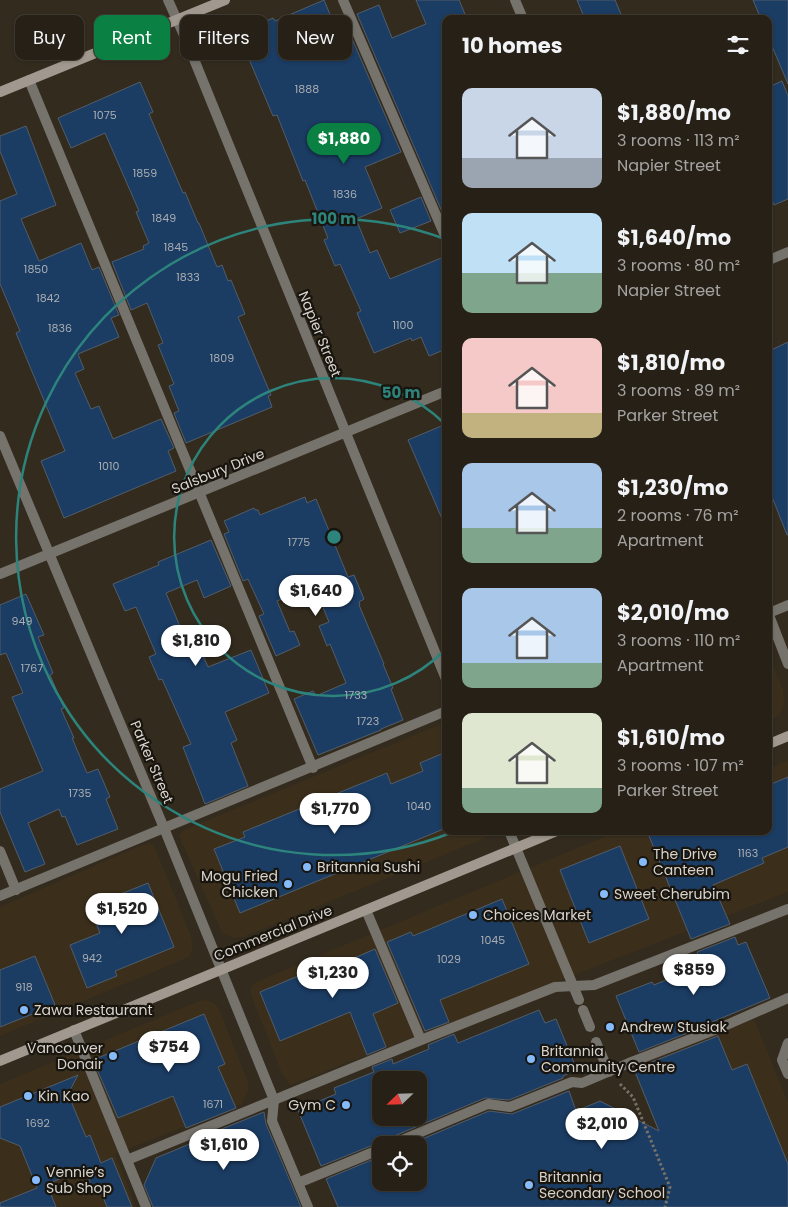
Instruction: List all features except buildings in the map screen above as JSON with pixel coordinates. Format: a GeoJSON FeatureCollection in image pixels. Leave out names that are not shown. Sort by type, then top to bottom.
{"type":"FeatureCollection","features":[{"type":"Feature","properties":{"kind":"street","name":"Napier Street"},"geometry":{"type":"LineString","coordinates":[[168,0],[442,669]]}},
{"type":"Feature","properties":{"kind":"street"},"geometry":{"type":"LineString","coordinates":[[0,92],[225,0]]}},
{"type":"Feature","properties":{"kind":"street"},"geometry":{"type":"LineString","coordinates":[[343,0],[442,229]]}},
{"type":"Feature","properties":{"kind":"street"},"geometry":{"type":"LineString","coordinates":[[515,0],[521,15]]}},
{"type":"Feature","properties":{"kind":"street"},"geometry":{"type":"LineString","coordinates":[[29,80],[313,768]]}},
{"type":"Feature","properties":{"kind":"street"},"geometry":{"type":"LineString","coordinates":[[772,259],[788,252]]}},
{"type":"Feature","properties":{"kind":"street","name":"Salsbury Drive"},"geometry":{"type":"LineString","coordinates":[[0,574],[442,393]]}},
{"type":"Feature","properties":{"kind":"street","name":"Parker Street"},"geometry":{"type":"LineString","coordinates":[[0,436],[164,828],[274,1100]]}},
{"type":"Feature","properties":{"kind":"street"},"geometry":{"type":"LineString","coordinates":[[772,613],[788,605]]}},
{"type":"Feature","properties":{"kind":"street"},"geometry":{"type":"LineString","coordinates":[[772,622],[788,664]]}},
{"type":"Feature","properties":{"kind":"street"},"geometry":{"type":"LineString","coordinates":[[0,896],[313,768],[442,713]]}},
{"type":"Feature","properties":{"kind":"street"},"geometry":{"type":"LineString","coordinates":[[772,743],[788,736]]}},
{"type":"Feature","properties":{"kind":"street"},"geometry":{"type":"LineString","coordinates":[[511,835],[590,1027]]}},
{"type":"Feature","properties":{"kind":"street","name":"Commercial Drive"},"geometry":{"type":"LineString","coordinates":[[0,1061],[547,835]]}},
{"type":"Feature","properties":{"kind":"street"},"geometry":{"type":"LineString","coordinates":[[0,851],[16,890]]}},
{"type":"Feature","properties":{"kind":"street"},"geometry":{"type":"LineString","coordinates":[[127,1160],[555,987],[594,985],[788,909]]}},
{"type":"Feature","properties":{"kind":"street"},"geometry":{"type":"LineString","coordinates":[[366,910],[421,1040]]}},
{"type":"Feature","properties":{"kind":"street"},"geometry":{"type":"LineString","coordinates":[[412,1136],[488,1104],[510,1107],[572,1082],[582,1083],[629,1062],[722,1027],[788,998]]}},
{"type":"Feature","properties":{"kind":"street"},"geometry":{"type":"LineString","coordinates":[[74,1030],[146,1207]]}},
{"type":"Feature","properties":{"kind":"street"},"geometry":{"type":"LineString","coordinates":[[596,1042],[609,1072]]}},
{"type":"Feature","properties":{"kind":"street"},"geometry":{"type":"LineString","coordinates":[[788,1043],[782,1060],[788,1074]]}},
{"type":"Feature","properties":{"kind":"street"},"geometry":{"type":"LineString","coordinates":[[274,1100],[272,1121],[308,1207]]}},
{"type":"Feature","properties":{"kind":"street"},"geometry":{"type":"LineString","coordinates":[[298,1183],[372,1153]]}},
{"type":"Feature","properties":{"kind":"path"},"geometry":{"type":"LineString","coordinates":[[609,1072],[633,1097],[670,1187],[664,1207]]}},
{"type":"Feature","properties":{"kind":"shaded area"},"geometry":{"type":"Polygon","coordinates":[[[772,663],[783,689],[784,705],[778,716],[772,719],[772,663]]]}},
{"type":"Feature","properties":{"kind":"shaded area"},"geometry":{"type":"Polygon","coordinates":[[[442,724],[442,835],[488,835],[483,839],[243,937],[233,938],[222,933],[179,836],[184,830],[442,724]]]}},
{"type":"Feature","properties":{"kind":"shaded area"},"geometry":{"type":"Polygon","coordinates":[[[788,760],[788,892],[290,1085],[282,1074],[251,995],[251,987],[256,982],[608,835],[772,835],[772,767],[788,760]]]}},
{"type":"Feature","properties":{"kind":"shaded area"},"geometry":{"type":"Polygon","coordinates":[[[153,843],[190,933],[192,950],[189,957],[0,1036],[0,907],[140,846],[153,843]]]}},
{"type":"Feature","properties":{"kind":"shaded area"},"geometry":{"type":"Polygon","coordinates":[[[207,1000],[218,1007],[247,1079],[249,1089],[242,1104],[115,1154],[136,1207],[0,1207],[0,1084],[199,1001],[207,1000]]]}},
{"type":"Feature","properties":{"kind":"shaded area"},"geometry":{"type":"Polygon","coordinates":[[[754,1019],[788,1102],[788,1207],[688,1202],[631,1066],[754,1019]]]}},
{"type":"Feature","properties":{"kind":"place","name":"The Drive Canteen"},"geometry":{"type":"Point","coordinates":[643,862]}},
{"type":"Feature","properties":{"kind":"place","name":"Britannia Sushi"},"geometry":{"type":"Point","coordinates":[307,867]}},
{"type":"Feature","properties":{"kind":"place","name":"Mogu Fried Chicken"},"geometry":{"type":"Point","coordinates":[288,884]}},
{"type":"Feature","properties":{"kind":"place","name":"Sweet Cherubim"},"geometry":{"type":"Point","coordinates":[604,894]}},
{"type":"Feature","properties":{"kind":"place","name":"Choices Market"},"geometry":{"type":"Point","coordinates":[473,915]}},
{"type":"Feature","properties":{"kind":"place","name":"Zawa Restaurant"},"geometry":{"type":"Point","coordinates":[24,1010]}},
{"type":"Feature","properties":{"kind":"place","name":"Andrew Stusiak"},"geometry":{"type":"Point","coordinates":[610,1027]}},
{"type":"Feature","properties":{"kind":"place","name":"Vancouver Donair"},"geometry":{"type":"Point","coordinates":[113,1056]}},
{"type":"Feature","properties":{"kind":"place","name":"Britannia Community Centre"},"geometry":{"type":"Point","coordinates":[531,1059]}},
{"type":"Feature","properties":{"kind":"place","name":"Kin Kao"},"geometry":{"type":"Point","coordinates":[28,1096]}},
{"type":"Feature","properties":{"kind":"place","name":"Gym C"},"geometry":{"type":"Point","coordinates":[346,1105]}},
{"type":"Feature","properties":{"kind":"place","name":"Vennie’s Sub Shop"},"geometry":{"type":"Point","coordinates":[36,1180]}},
{"type":"Feature","properties":{"kind":"place","name":"Britannia Secondary School"},"geometry":{"type":"Point","coordinates":[529,1185]}}]}
